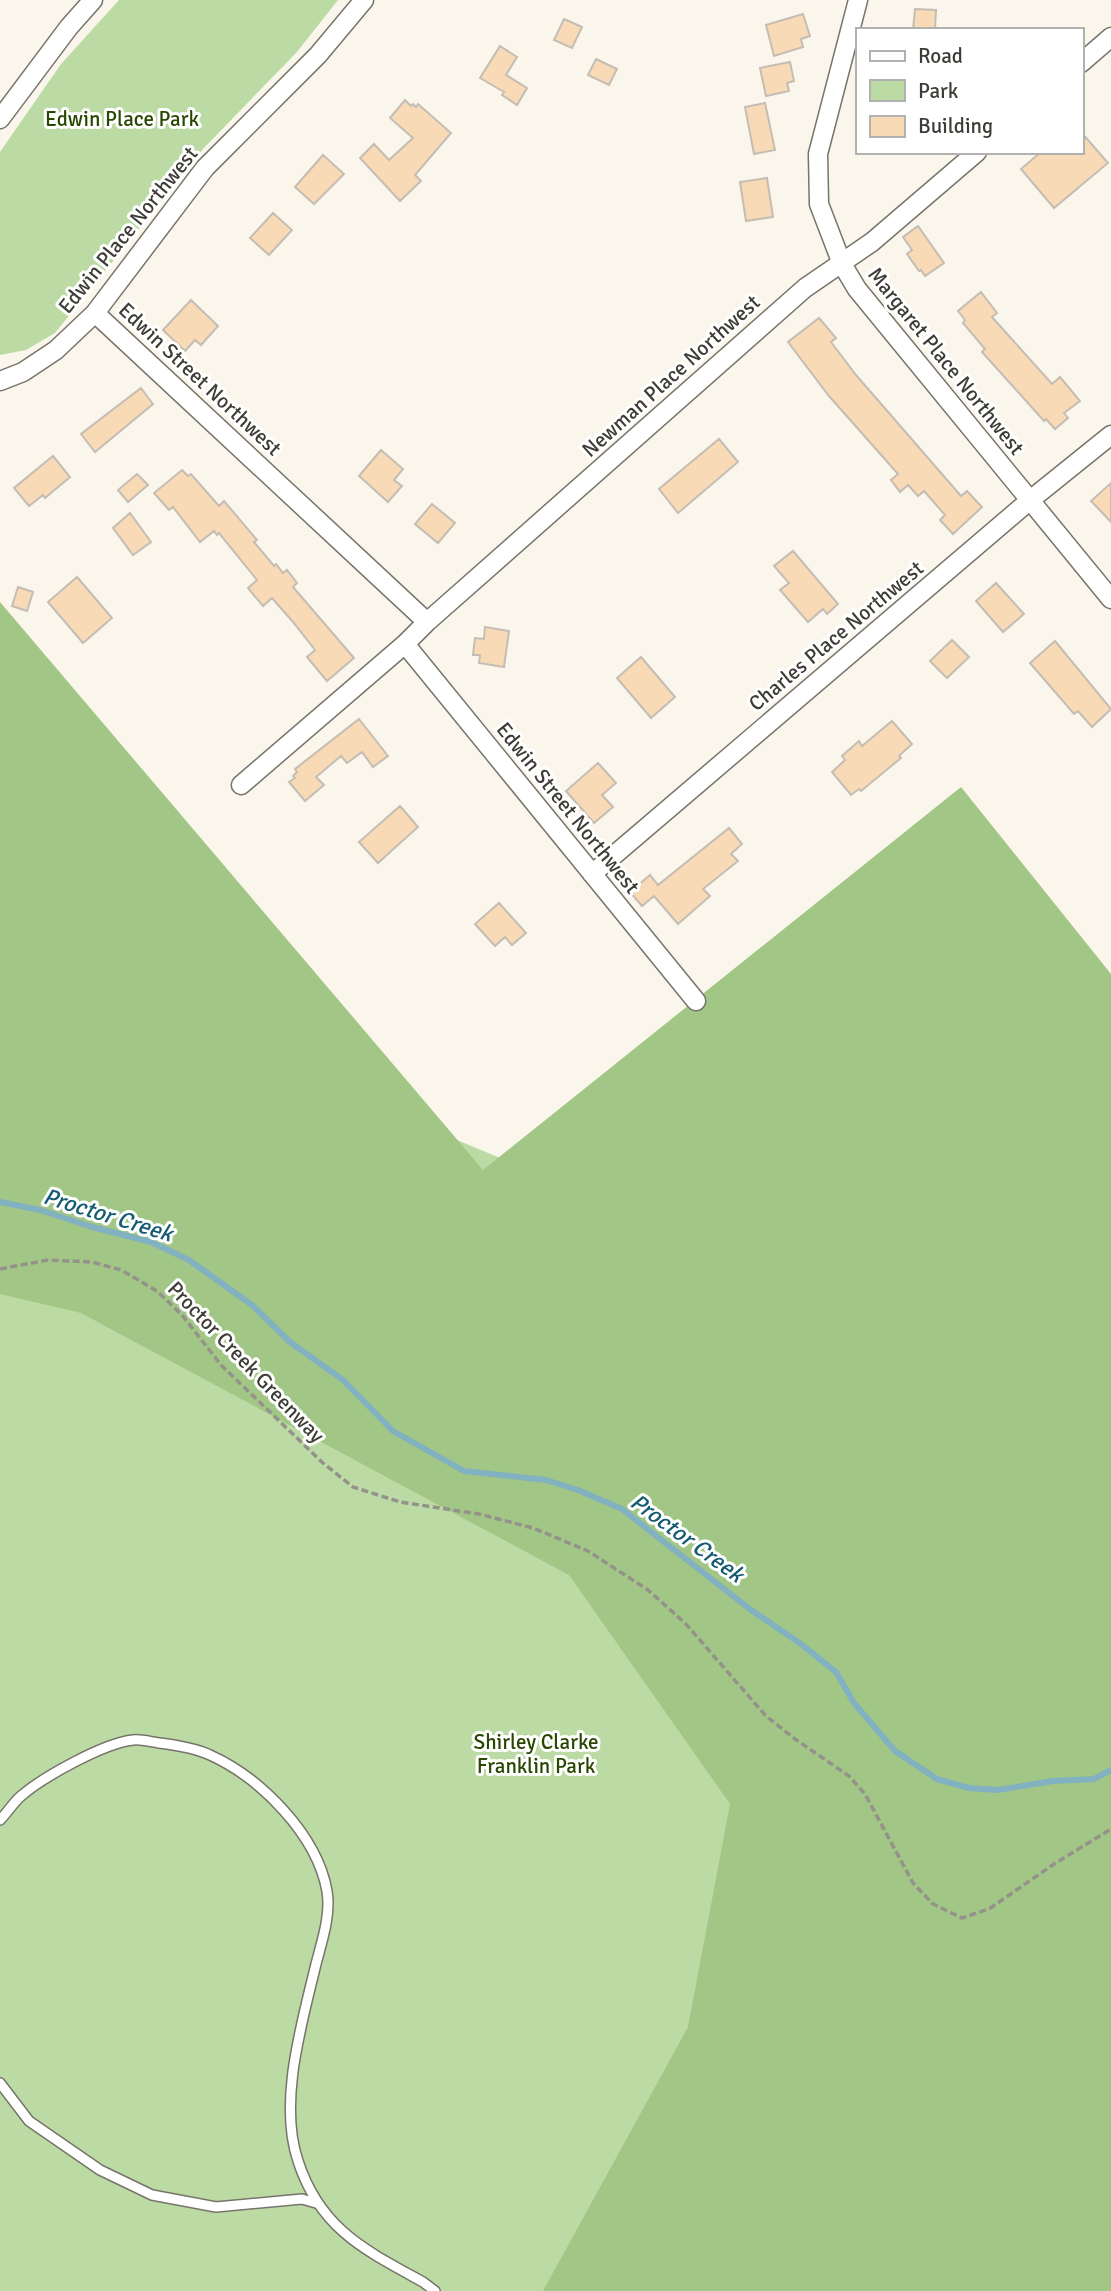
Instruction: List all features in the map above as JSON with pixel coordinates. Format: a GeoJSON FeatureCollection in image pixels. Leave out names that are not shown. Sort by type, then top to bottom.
{"type":"FeatureCollection","features":[{"type":"Feature","properties":{"kind":"street"},"geometry":{"type":"LineString","coordinates":[[0,119],[69,27],[93,0]]}},
{"type":"Feature","properties":{"kind":"street","name":"Edwin Place Northwest"},"geometry":{"type":"LineString","coordinates":[[0,381],[23,372],[56,350],[95,313],[205,168],[318,55],[364,0]]}},
{"type":"Feature","properties":{"kind":"street","name":"Margaret Place Northwest"},"geometry":{"type":"LineString","coordinates":[[858,0],[818,154],[818,204],[842,264],[857,289],[1111,599]]}},
{"type":"Feature","properties":{"kind":"street"},"geometry":{"type":"LineString","coordinates":[[1083,61],[1111,37]]}},
{"type":"Feature","properties":{"kind":"street","name":"Newman Place Northwest"},"geometry":{"type":"LineString","coordinates":[[241,785],[405,644],[805,288],[872,242],[974,154]]}},
{"type":"Feature","properties":{"kind":"street","name":"Edwin Street Northwest"},"geometry":{"type":"LineString","coordinates":[[95,313],[427,622]]}},
{"type":"Feature","properties":{"kind":"street","name":"Charles Place Northwest"},"geometry":{"type":"LineString","coordinates":[[592,874],[1111,435]]}},
{"type":"Feature","properties":{"kind":"street","name":"Edwin Street Northwest"},"geometry":{"type":"LineString","coordinates":[[405,644],[696,1001]]}},
{"type":"Feature","properties":{"kind":"lane"},"geometry":{"type":"LineString","coordinates":[[0,1821],[21,1796],[54,1774],[95,1751],[134,1739],[178,1745],[210,1755],[235,1769],[267,1793],[301,1831],[327,1891],[327,1918],[292,2076],[291,2126],[298,2161],[316,2203],[345,2235],[435,2291]]}},
{"type":"Feature","properties":{"kind":"lane"},"geometry":{"type":"LineString","coordinates":[[0,2083],[29,2121],[100,2170],[152,2195],[216,2207],[302,2199],[316,2203]]}},
{"type":"Feature","properties":{"kind":"path","name":"Proctor Creek Greenway"},"geometry":{"type":"LineString","coordinates":[[0,1269],[48,1260],[92,1262],[121,1270],[157,1291],[182,1315],[221,1364],[323,1463],[354,1487],[400,1502],[479,1514],[533,1528],[588,1551],[648,1590],[685,1623],[766,1716],[849,1776],[865,1794],[913,1883],[933,1904],[962,1918],[989,1909],[1111,1829]]}},
{"type":"Feature","properties":{"kind":"green space","name":"Edwin Place Park"},"geometry":{"type":"Polygon","coordinates":[[[119,0],[338,0],[297,52],[203,149],[55,333],[26,350],[0,355],[0,152],[61,64],[119,0]]]}},
{"type":"Feature","properties":{"kind":"green space"},"geometry":{"type":"Polygon","coordinates":[[[0,602],[483,1170],[961,787],[1111,974],[1111,2291],[543,2291],[688,2027],[730,1804],[569,1575],[81,1313],[0,1294],[0,602]]]}},
{"type":"Feature","properties":{"kind":"green space","name":"Shirley Clarke Franklin Park"},"geometry":{"type":"Polygon","coordinates":[[[0,635],[36,965],[1111,1412],[1111,2291],[0,2291],[0,635]]]}},
{"type":"Feature","properties":{"kind":"building"},"geometry":{"type":"Polygon","coordinates":[[[915,9],[936,10],[935,28],[913,28],[915,9]]]}},
{"type":"Feature","properties":{"kind":"building"},"geometry":{"type":"Polygon","coordinates":[[[803,14],[810,36],[801,39],[803,47],[774,56],[766,25],[803,14]]]}},
{"type":"Feature","properties":{"kind":"building"},"geometry":{"type":"Polygon","coordinates":[[[564,19],[582,27],[572,48],[554,40],[564,19]]]}},
{"type":"Feature","properties":{"kind":"building"},"geometry":{"type":"Polygon","coordinates":[[[500,46],[517,57],[506,75],[527,88],[517,105],[502,95],[504,92],[480,78],[500,46]]]}},
{"type":"Feature","properties":{"kind":"building"},"geometry":{"type":"Polygon","coordinates":[[[596,59],[617,69],[609,85],[588,75],[596,59]]]}},
{"type":"Feature","properties":{"kind":"building"},"geometry":{"type":"Polygon","coordinates":[[[790,62],[794,81],[787,83],[789,91],[766,96],[760,68],[790,62]]]}},
{"type":"Feature","properties":{"kind":"building"},"geometry":{"type":"Polygon","coordinates":[[[405,100],[411,106],[413,104],[416,107],[418,104],[451,133],[415,175],[421,181],[400,201],[360,158],[374,144],[389,160],[413,138],[390,118],[405,100]]]}},
{"type":"Feature","properties":{"kind":"building"},"geometry":{"type":"Polygon","coordinates":[[[765,103],[775,150],[754,154],[745,107],[765,103]]]}},
{"type":"Feature","properties":{"kind":"building"},"geometry":{"type":"Polygon","coordinates":[[[1083,134],[1108,163],[1054,208],[1021,169],[1039,154],[1083,154],[1083,134]]]}},
{"type":"Feature","properties":{"kind":"building"},"geometry":{"type":"Polygon","coordinates":[[[323,155],[344,174],[314,204],[295,187],[323,155]]]}},
{"type":"Feature","properties":{"kind":"building"},"geometry":{"type":"Polygon","coordinates":[[[767,178],[773,217],[746,221],[740,182],[767,178]]]}},
{"type":"Feature","properties":{"kind":"building"},"geometry":{"type":"Polygon","coordinates":[[[273,213],[292,230],[269,255],[250,238],[273,213]]]}},
{"type":"Feature","properties":{"kind":"building"},"geometry":{"type":"Polygon","coordinates":[[[918,226],[944,263],[925,276],[907,254],[912,250],[903,237],[918,226]]]}},
{"type":"Feature","properties":{"kind":"building"},"geometry":{"type":"Polygon","coordinates":[[[981,292],[997,313],[992,317],[1052,384],[1060,377],[1080,401],[1064,413],[1068,418],[1055,429],[1046,419],[1044,421],[982,352],[985,349],[963,323],[965,320],[958,311],[981,292]]]}},
{"type":"Feature","properties":{"kind":"building"},"geometry":{"type":"Polygon","coordinates":[[[191,300],[218,326],[201,345],[195,340],[185,351],[163,330],[191,300]]]}},
{"type":"Feature","properties":{"kind":"building"},"geometry":{"type":"Polygon","coordinates":[[[819,318],[836,338],[831,342],[856,375],[961,496],[967,491],[982,507],[953,534],[940,520],[945,515],[924,491],[918,496],[908,485],[900,492],[891,480],[898,474],[829,396],[788,342],[819,318]]]}},
{"type":"Feature","properties":{"kind":"building"},"geometry":{"type":"Polygon","coordinates":[[[141,388],[153,404],[95,452],[81,434],[141,388]]]}},
{"type":"Feature","properties":{"kind":"building"},"geometry":{"type":"Polygon","coordinates":[[[719,439],[738,462],[678,513],[659,489],[719,439]]]}},
{"type":"Feature","properties":{"kind":"building"},"geometry":{"type":"Polygon","coordinates":[[[381,450],[403,469],[394,480],[402,486],[388,502],[359,476],[381,450]]]}},
{"type":"Feature","properties":{"kind":"building"},"geometry":{"type":"Polygon","coordinates":[[[53,456],[70,477],[45,498],[43,495],[29,506],[14,488],[53,456]]]}},
{"type":"Feature","properties":{"kind":"building"},"geometry":{"type":"Polygon","coordinates":[[[182,470],[188,476],[191,474],[219,506],[224,501],[257,540],[254,542],[274,566],[276,564],[283,573],[287,570],[297,583],[293,587],[354,658],[327,681],[307,657],[315,650],[293,622],[272,598],[263,606],[248,588],[257,580],[219,533],[217,535],[214,531],[200,542],[173,507],[169,510],[154,493],[182,470]]]}},
{"type":"Feature","properties":{"kind":"building"},"geometry":{"type":"Polygon","coordinates":[[[137,474],[148,485],[128,502],[118,490],[137,474]]]}},
{"type":"Feature","properties":{"kind":"building"},"geometry":{"type":"Polygon","coordinates":[[[1111,483],[1111,522],[1091,501],[1111,483]]]}},
{"type":"Feature","properties":{"kind":"building"},"geometry":{"type":"Polygon","coordinates":[[[432,504],[455,523],[438,543],[415,524],[432,504]]]}},
{"type":"Feature","properties":{"kind":"building"},"geometry":{"type":"Polygon","coordinates":[[[130,513],[151,542],[133,555],[113,528],[130,513]]]}},
{"type":"Feature","properties":{"kind":"building"},"geometry":{"type":"Polygon","coordinates":[[[793,551],[838,604],[827,614],[823,609],[808,622],[780,590],[789,583],[774,566],[793,551]]]}},
{"type":"Feature","properties":{"kind":"building"},"geometry":{"type":"Polygon","coordinates":[[[77,577],[112,618],[83,643],[48,602],[77,577]]]}},
{"type":"Feature","properties":{"kind":"building"},"geometry":{"type":"Polygon","coordinates":[[[996,583],[1024,614],[1003,632],[976,601],[996,583]]]}},
{"type":"Feature","properties":{"kind":"building"},"geometry":{"type":"Polygon","coordinates":[[[18,587],[33,592],[27,611],[12,606],[18,587]]]}},
{"type":"Feature","properties":{"kind":"building"},"geometry":{"type":"Polygon","coordinates":[[[485,627],[509,631],[504,667],[479,663],[480,655],[473,655],[475,638],[484,639],[485,627]]]}},
{"type":"Feature","properties":{"kind":"building"},"geometry":{"type":"Polygon","coordinates":[[[952,640],[969,657],[947,678],[930,661],[952,640]]]}},
{"type":"Feature","properties":{"kind":"building"},"geometry":{"type":"Polygon","coordinates":[[[1055,641],[1111,709],[1092,727],[1078,711],[1074,714],[1030,663],[1055,641]]]}},
{"type":"Feature","properties":{"kind":"building"},"geometry":{"type":"Polygon","coordinates":[[[641,657],[675,697],[651,718],[617,678],[641,657]]]}},
{"type":"Feature","properties":{"kind":"building"},"geometry":{"type":"Polygon","coordinates":[[[359,719],[388,756],[373,767],[362,752],[347,763],[341,756],[316,777],[324,785],[305,801],[289,782],[295,778],[295,769],[359,719]]]}},
{"type":"Feature","properties":{"kind":"building"},"geometry":{"type":"Polygon","coordinates":[[[892,721],[912,744],[899,756],[901,758],[861,791],[859,789],[851,795],[832,772],[845,760],[842,756],[859,741],[862,746],[892,721]]]}},
{"type":"Feature","properties":{"kind":"building"},"geometry":{"type":"Polygon","coordinates":[[[598,763],[616,783],[602,795],[613,807],[594,823],[566,791],[598,763]]]}},
{"type":"Feature","properties":{"kind":"building"},"geometry":{"type":"Polygon","coordinates":[[[400,806],[418,827],[378,863],[359,842],[400,806]]]}},
{"type":"Feature","properties":{"kind":"building"},"geometry":{"type":"Polygon","coordinates":[[[729,828],[742,844],[731,854],[738,861],[703,889],[710,896],[678,924],[654,896],[642,906],[630,892],[650,875],[658,885],[729,828]]]}},
{"type":"Feature","properties":{"kind":"building"},"geometry":{"type":"Polygon","coordinates":[[[499,903],[526,933],[512,945],[505,937],[495,946],[475,924],[499,903]]]}},
{"type":"Feature","properties":{"kind":"waterway","name":"Proctor Creek"},"geometry":{"type":"LineString","coordinates":[[0,1202],[40,1210],[151,1242],[189,1260],[252,1305],[290,1342],[343,1380],[393,1431],[464,1471],[546,1480],[622,1509],[751,1610],[836,1672],[854,1703],[895,1751],[937,1779],[969,1788],[998,1790],[1053,1781],[1094,1779],[1111,1770]]}}]}
